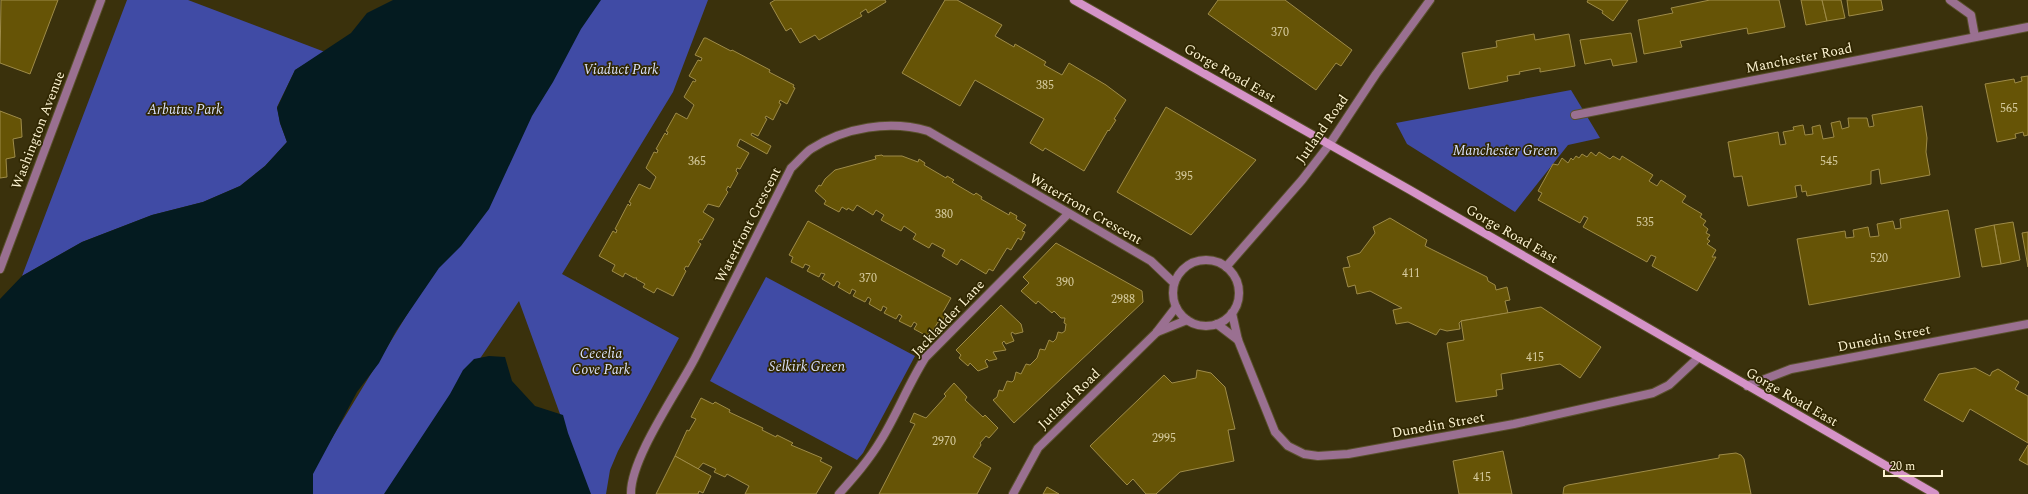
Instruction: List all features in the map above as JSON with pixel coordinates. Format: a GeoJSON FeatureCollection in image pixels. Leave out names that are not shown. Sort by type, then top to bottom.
{"type":"FeatureCollection","features":[{"type":"Feature","properties":{"kind":"main road","name":"Gorge Road East"},"geometry":{"type":"LineString","coordinates":[[1074,0],[1935,494]]}},
{"type":"Feature","properties":{"kind":"street","name":"Washington Avenue"},"geometry":{"type":"LineString","coordinates":[[0,269],[101,0]]}},
{"type":"Feature","properties":{"kind":"street","name":"Jutland Road"},"geometry":{"type":"LineString","coordinates":[[1226,267],[1302,180],[1329,145],[1376,74],[1430,0]]}},
{"type":"Feature","properties":{"kind":"street"},"geometry":{"type":"LineString","coordinates":[[1950,0],[1971,15],[1975,37]]}},
{"type":"Feature","properties":{"kind":"street","name":"Manchester Road"},"geometry":{"type":"LineString","coordinates":[[1575,115],[2028,27]]}},
{"type":"Feature","properties":{"kind":"street","name":"Waterfront Crescent"},"geometry":{"type":"LineString","coordinates":[[631,494],[633,476],[641,456],[695,358],[791,168],[810,150],[831,138],[866,128],[893,125],[913,127],[928,131],[1151,261],[1174,283]]}},
{"type":"Feature","properties":{"kind":"street","name":"Jackladder Lane"},"geometry":{"type":"LineString","coordinates":[[839,494],[867,461],[881,439],[910,382],[925,358],[1068,214]]}},
{"type":"Feature","properties":{"kind":"street"},"geometry":{"type":"LineString","coordinates":[[1209,260],[1226,267],[1234,276],[1238,285],[1237,304],[1232,313],[1226,319],[1217,324],[1202,325],[1187,320],[1176,307],[1173,291],[1174,283],[1184,268],[1195,261],[1209,260]]}},
{"type":"Feature","properties":{"kind":"street","name":"Jutland Road"},"geometry":{"type":"LineString","coordinates":[[1013,494],[1038,448],[1156,333],[1176,307]]}},
{"type":"Feature","properties":{"kind":"street","name":"Dunedin Street"},"geometry":{"type":"LineString","coordinates":[[1232,313],[1238,340],[1275,432],[1288,446],[1304,454],[1318,456],[1348,454],[1514,424],[1653,393],[1669,385],[1698,358]]}},
{"type":"Feature","properties":{"kind":"street","name":"Jutland Road"},"geometry":{"type":"LineString","coordinates":[[1156,333],[1187,320]]}},
{"type":"Feature","properties":{"kind":"street"},"geometry":{"type":"LineString","coordinates":[[1217,324],[1238,340]]}},
{"type":"Feature","properties":{"kind":"street","name":"Dunedin Street"},"geometry":{"type":"LineString","coordinates":[[1747,386],[1791,369],[2028,324]]}},
{"type":"Feature","properties":{"kind":"green space","name":"Arbutus Park"},"geometry":{"type":"Polygon","coordinates":[[[127,0],[188,0],[325,52],[295,70],[277,107],[280,123],[287,142],[265,166],[240,186],[203,202],[152,215],[82,242],[22,276],[127,0]]]}},
{"type":"Feature","properties":{"kind":"green space","name":"Viaduct Park"},"geometry":{"type":"Polygon","coordinates":[[[595,0],[708,0],[673,92],[562,274],[679,338],[618,451],[610,470],[606,494],[589,494],[519,301],[479,360],[398,494],[298,494],[567,51],[595,0]]]}},
{"type":"Feature","properties":{"kind":"green space","name":"Manchester Green"},"geometry":{"type":"Polygon","coordinates":[[[1571,90],[1600,138],[1568,145],[1515,212],[1407,144],[1396,123],[1571,90]]]}},
{"type":"Feature","properties":{"kind":"green space","name":"Selkirk Green"},"geometry":{"type":"Polygon","coordinates":[[[766,277],[915,356],[863,453],[857,460],[710,381],[766,277]]]}},
{"type":"Feature","properties":{"kind":"water"},"geometry":{"type":"Polygon","coordinates":[[[393,0],[601,0],[581,29],[553,82],[532,116],[489,209],[461,246],[439,268],[396,331],[379,363],[357,392],[313,474],[313,494],[0,494],[0,299],[22,276],[82,242],[152,215],[203,202],[240,186],[265,166],[287,142],[280,123],[277,108],[295,70],[351,33],[367,13],[393,0]]]}},
{"type":"Feature","properties":{"kind":"water"},"geometry":{"type":"Polygon","coordinates":[[[489,356],[505,357],[512,381],[535,406],[563,415],[568,433],[591,494],[384,494],[450,394],[463,370],[474,359],[489,356]]]}},
{"type":"Feature","properties":{"kind":"building"},"geometry":{"type":"Polygon","coordinates":[[[1,0],[58,0],[30,74],[0,63],[1,0]]]}},
{"type":"Feature","properties":{"kind":"building"},"geometry":{"type":"Polygon","coordinates":[[[775,0],[885,0],[886,2],[868,13],[866,9],[860,13],[862,16],[819,40],[815,35],[800,43],[791,28],[786,31],[779,19],[770,3],[775,0]]]}},
{"type":"Feature","properties":{"kind":"building"},"geometry":{"type":"Polygon","coordinates":[[[945,0],[957,0],[1002,25],[995,36],[1014,47],[1015,44],[1046,62],[1044,65],[1062,75],[1069,63],[1106,85],[1126,100],[1114,119],[1116,120],[1109,131],[1108,130],[1084,171],[1045,148],[1043,151],[1030,143],[1044,119],[975,80],[960,106],[902,73],[945,0]]]}},
{"type":"Feature","properties":{"kind":"building"},"geometry":{"type":"Polygon","coordinates":[[[1218,0],[1285,0],[1352,50],[1341,66],[1336,63],[1316,90],[1208,14],[1218,0]]]}},
{"type":"Feature","properties":{"kind":"building"},"geometry":{"type":"Polygon","coordinates":[[[1588,0],[1628,0],[1613,21],[1602,13],[1603,11],[1587,2],[1588,0]]]}},
{"type":"Feature","properties":{"kind":"building"},"geometry":{"type":"Polygon","coordinates":[[[1710,0],[1779,0],[1785,27],[1748,34],[1747,28],[1680,41],[1682,47],[1644,54],[1638,20],[1673,13],[1671,8],[1710,0]]]}},
{"type":"Feature","properties":{"kind":"building"},"geometry":{"type":"Polygon","coordinates":[[[1801,0],[1822,0],[1827,21],[1806,25],[1801,0]]]}},
{"type":"Feature","properties":{"kind":"building"},"geometry":{"type":"Polygon","coordinates":[[[1822,0],[1841,0],[1845,18],[1827,21],[1822,0]]]}},
{"type":"Feature","properties":{"kind":"building"},"geometry":{"type":"Polygon","coordinates":[[[1847,0],[1881,0],[1883,10],[1849,16],[1847,0]]]}},
{"type":"Feature","properties":{"kind":"building"},"geometry":{"type":"Polygon","coordinates":[[[1631,33],[1637,62],[1613,66],[1611,59],[1585,64],[1580,40],[1631,33]]]}},
{"type":"Feature","properties":{"kind":"building"},"geometry":{"type":"Polygon","coordinates":[[[1534,34],[1535,40],[1569,34],[1575,66],[1540,72],[1540,68],[1519,72],[1520,74],[1507,76],[1508,81],[1469,89],[1462,53],[1497,47],[1496,41],[1534,34]]]}},
{"type":"Feature","properties":{"kind":"building"},"geometry":{"type":"Polygon","coordinates":[[[704,38],[731,51],[732,50],[770,70],[769,72],[794,85],[793,87],[795,88],[787,104],[780,100],[779,103],[781,104],[773,120],[766,116],[765,118],[767,119],[758,136],[752,133],[751,135],[771,146],[767,154],[740,139],[737,146],[749,153],[740,169],[737,168],[736,171],[738,173],[730,188],[728,186],[726,190],[728,192],[719,207],[708,204],[703,212],[714,219],[702,240],[700,239],[698,242],[701,244],[688,267],[686,266],[684,269],[686,271],[673,296],[657,288],[654,293],[643,287],[645,284],[636,279],[637,278],[625,273],[623,277],[612,271],[615,265],[599,256],[613,231],[616,233],[617,230],[615,229],[628,204],[630,206],[631,203],[629,202],[639,184],[650,189],[656,177],[646,168],[654,152],[657,153],[658,150],[656,149],[665,133],[667,135],[668,132],[666,131],[676,113],[687,119],[694,105],[684,97],[693,81],[695,82],[696,80],[689,76],[698,60],[701,61],[702,58],[695,55],[704,38]]]}},
{"type":"Feature","properties":{"kind":"building"},"geometry":{"type":"Polygon","coordinates":[[[2028,76],[2028,135],[2024,136],[2023,132],[2015,134],[2016,138],[1997,142],[1985,84],[2014,79],[2015,83],[2022,81],[2021,77],[2028,76]]]}},
{"type":"Feature","properties":{"kind":"building"},"geometry":{"type":"Polygon","coordinates":[[[1922,106],[1927,138],[1926,152],[1930,175],[1881,184],[1879,169],[1871,171],[1871,184],[1807,196],[1806,191],[1802,192],[1801,185],[1795,186],[1797,197],[1748,206],[1742,176],[1734,177],[1728,142],[1778,132],[1780,145],[1786,144],[1783,132],[1794,130],[1793,127],[1803,125],[1805,135],[1813,134],[1812,127],[1820,125],[1823,139],[1834,137],[1831,123],[1840,121],[1842,129],[1849,127],[1848,118],[1867,118],[1869,127],[1874,126],[1872,115],[1922,106]]]}},
{"type":"Feature","properties":{"kind":"building"},"geometry":{"type":"Polygon","coordinates":[[[1166,107],[1256,160],[1191,235],[1117,192],[1166,107]]]}},
{"type":"Feature","properties":{"kind":"building"},"geometry":{"type":"Polygon","coordinates":[[[0,111],[21,119],[22,137],[13,139],[15,157],[6,159],[7,177],[0,178],[0,111]]]}},
{"type":"Feature","properties":{"kind":"building"},"geometry":{"type":"Polygon","coordinates":[[[1591,152],[1596,156],[1599,152],[1610,159],[1613,156],[1620,160],[1622,156],[1653,175],[1649,181],[1657,186],[1661,180],[1686,196],[1682,202],[1702,214],[1700,217],[1706,221],[1703,225],[1708,229],[1706,233],[1710,235],[1707,239],[1710,241],[1707,244],[1716,250],[1712,257],[1716,257],[1697,291],[1652,266],[1656,257],[1651,255],[1647,262],[1583,227],[1588,218],[1584,216],[1580,223],[1538,200],[1542,193],[1538,191],[1553,164],[1558,165],[1562,158],[1568,163],[1571,158],[1573,160],[1576,156],[1579,158],[1582,154],[1587,157],[1591,152]]]}},
{"type":"Feature","properties":{"kind":"building"},"geometry":{"type":"Polygon","coordinates":[[[875,156],[902,156],[918,162],[919,159],[925,163],[924,165],[946,178],[947,176],[954,180],[952,182],[974,195],[976,193],[982,197],[981,199],[1009,215],[1010,212],[1017,216],[1016,219],[1026,225],[1022,231],[1025,232],[1021,240],[1018,238],[1011,250],[1007,248],[993,271],[989,269],[986,274],[961,259],[957,265],[942,256],[945,250],[932,243],[929,248],[913,239],[916,234],[904,226],[901,231],[881,220],[884,215],[876,210],[873,215],[857,205],[853,211],[842,207],[839,212],[824,204],[826,201],[815,191],[819,185],[821,186],[825,179],[835,170],[876,159],[875,156]]]}},
{"type":"Feature","properties":{"kind":"building"},"geometry":{"type":"Polygon","coordinates":[[[1948,210],[1960,277],[1809,305],[1797,239],[1845,231],[1846,238],[1854,237],[1853,230],[1868,227],[1870,237],[1879,236],[1877,224],[1893,221],[1895,229],[1901,228],[1900,219],[1948,210]]]}},
{"type":"Feature","properties":{"kind":"building"},"geometry":{"type":"Polygon","coordinates":[[[1390,218],[1427,240],[1425,246],[1487,277],[1488,281],[1495,285],[1496,290],[1507,287],[1510,300],[1505,301],[1508,313],[1461,321],[1459,323],[1460,329],[1447,331],[1440,329],[1436,335],[1408,322],[1396,324],[1393,310],[1402,308],[1370,291],[1357,294],[1355,285],[1348,287],[1343,268],[1350,267],[1347,257],[1360,253],[1375,233],[1373,227],[1390,218]]]}},
{"type":"Feature","properties":{"kind":"building"},"geometry":{"type":"Polygon","coordinates":[[[808,221],[951,298],[943,312],[946,314],[941,323],[938,322],[932,332],[930,331],[927,336],[914,329],[917,324],[914,322],[911,327],[899,321],[902,316],[899,314],[896,319],[884,313],[887,308],[883,306],[881,311],[869,304],[871,299],[868,297],[865,302],[853,296],[856,291],[852,289],[850,294],[838,287],[840,283],[837,281],[834,286],[822,279],[825,274],[821,273],[819,277],[807,271],[810,266],[805,264],[803,268],[791,262],[793,257],[789,255],[808,221]]]}},
{"type":"Feature","properties":{"kind":"building"},"geometry":{"type":"Polygon","coordinates":[[[2013,222],[2020,260],[2001,264],[1994,225],[2013,222]]]}},
{"type":"Feature","properties":{"kind":"building"},"geometry":{"type":"Polygon","coordinates":[[[1994,225],[2001,264],[1982,267],[1975,229],[1994,225]]]}},
{"type":"Feature","properties":{"kind":"building"},"geometry":{"type":"Polygon","coordinates":[[[2028,232],[2028,267],[2022,233],[2028,232]]]}},
{"type":"Feature","properties":{"kind":"building"},"geometry":{"type":"Polygon","coordinates":[[[1056,243],[1142,291],[1143,302],[1014,423],[993,400],[997,397],[999,390],[1003,391],[1007,381],[1012,382],[1014,380],[1016,372],[1021,374],[1026,364],[1030,365],[1037,358],[1040,349],[1045,350],[1049,340],[1053,342],[1056,339],[1058,332],[1062,333],[1065,331],[1065,318],[1061,318],[1054,311],[1052,313],[1038,301],[1036,304],[1021,291],[1029,283],[1023,277],[1056,243]]]}},
{"type":"Feature","properties":{"kind":"building"},"geometry":{"type":"Polygon","coordinates":[[[1001,305],[1021,324],[1023,332],[1015,334],[1012,332],[1011,334],[1014,341],[1006,344],[1004,341],[1002,343],[1006,350],[993,352],[997,359],[989,361],[987,359],[985,361],[988,367],[978,371],[970,363],[968,366],[959,358],[961,355],[956,350],[1001,305]]]}},
{"type":"Feature","properties":{"kind":"building"},"geometry":{"type":"Polygon","coordinates":[[[1541,307],[1601,347],[1580,378],[1560,364],[1501,374],[1503,389],[1496,390],[1497,396],[1456,402],[1447,343],[1464,340],[1461,321],[1541,307]]]}},
{"type":"Feature","properties":{"kind":"building"},"geometry":{"type":"Polygon","coordinates":[[[1975,368],[1990,376],[1992,372],[1998,369],[2019,382],[2015,389],[2028,396],[2028,443],[1970,409],[1963,422],[1924,400],[1939,374],[1975,368]]]}},
{"type":"Feature","properties":{"kind":"building"},"geometry":{"type":"Polygon","coordinates":[[[1197,370],[1211,373],[1225,387],[1235,429],[1228,430],[1234,461],[1180,472],[1156,494],[1146,494],[1133,479],[1127,485],[1090,446],[1164,375],[1172,383],[1196,378],[1197,370]]]}},
{"type":"Feature","properties":{"kind":"building"},"geometry":{"type":"Polygon","coordinates":[[[954,383],[967,397],[965,400],[983,417],[985,415],[998,428],[989,438],[986,436],[980,443],[981,445],[973,457],[991,468],[977,494],[879,494],[915,424],[910,422],[914,413],[926,418],[946,396],[944,394],[954,383]]]}},
{"type":"Feature","properties":{"kind":"building"},"geometry":{"type":"Polygon","coordinates":[[[701,398],[713,404],[715,402],[730,410],[729,412],[763,428],[762,430],[776,437],[777,435],[793,443],[791,445],[822,458],[820,461],[832,467],[816,494],[745,494],[749,486],[727,474],[725,477],[714,472],[716,469],[703,463],[698,469],[675,456],[687,430],[689,431],[696,419],[691,417],[701,398]]]}},
{"type":"Feature","properties":{"kind":"building"},"geometry":{"type":"Polygon","coordinates":[[[2028,445],[2028,465],[2019,460],[2028,445]]]}},
{"type":"Feature","properties":{"kind":"building"},"geometry":{"type":"Polygon","coordinates":[[[1503,451],[1512,494],[1459,494],[1453,461],[1503,451]]]}},
{"type":"Feature","properties":{"kind":"building"},"geometry":{"type":"Polygon","coordinates":[[[1736,453],[1741,455],[1744,459],[1751,494],[1563,494],[1564,487],[1568,485],[1719,458],[1719,455],[1736,453]]]}},
{"type":"Feature","properties":{"kind":"building"},"geometry":{"type":"Polygon","coordinates":[[[675,456],[711,476],[703,493],[699,491],[698,494],[656,494],[675,456]]]}},
{"type":"Feature","properties":{"kind":"building"},"geometry":{"type":"Polygon","coordinates":[[[1047,487],[1059,494],[1043,494],[1047,487]]]}},
{"type":"Feature","properties":{"kind":"park label","name":"Cecelia Cove Park"},"geometry":{"type":"Point","coordinates":[601,362]}}]}
